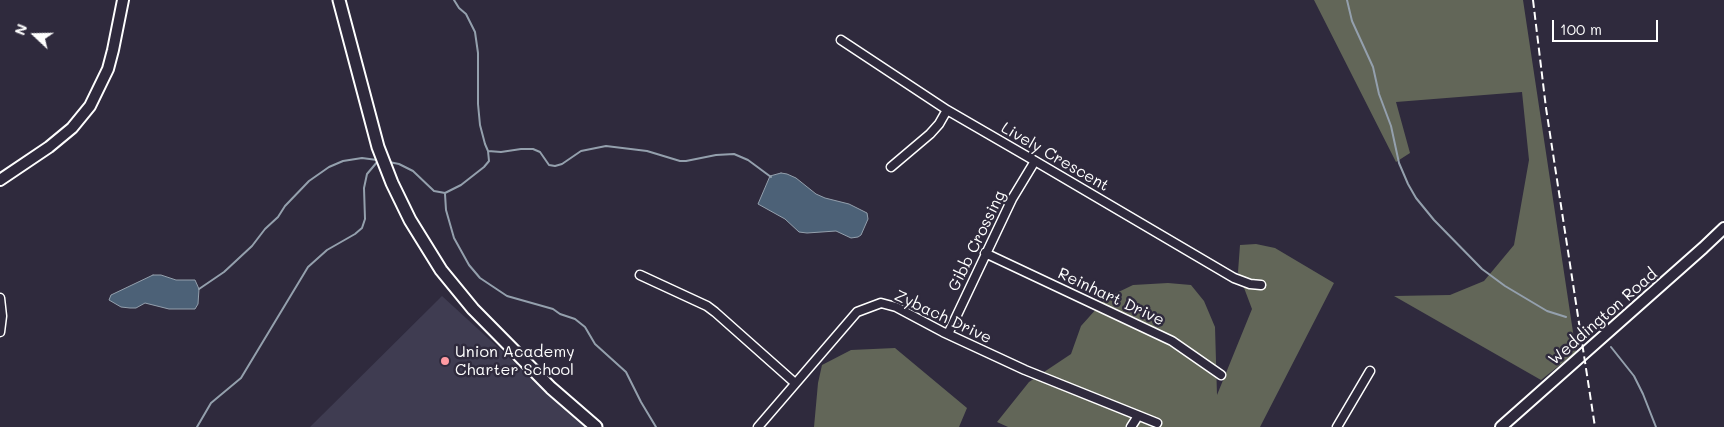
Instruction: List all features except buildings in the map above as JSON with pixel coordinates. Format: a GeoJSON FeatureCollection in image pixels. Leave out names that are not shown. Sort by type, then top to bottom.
{"type":"FeatureCollection","features":[{"type":"Feature","properties":{"kind":"main road"},"geometry":{"type":"LineString","coordinates":[[0,180],[49,148],[72,128],[90,106],[108,69],[123,0]]}},
{"type":"Feature","properties":{"kind":"main road"},"geometry":{"type":"LineString","coordinates":[[339,0],[376,141],[400,201],[420,237],[441,270],[473,309],[551,388],[570,410],[589,427]]}},
{"type":"Feature","properties":{"kind":"main road","name":"Weddington Road"},"geometry":{"type":"LineString","coordinates":[[1501,427],[1724,228]]}},
{"type":"Feature","properties":{"kind":"main road"},"geometry":{"type":"LineString","coordinates":[[551,388],[596,427]]}},
{"type":"Feature","properties":{"kind":"street","name":"Lively Crescent"},"geometry":{"type":"LineString","coordinates":[[840,40],[947,110],[1234,278],[1250,284],[1261,285]]}},
{"type":"Feature","properties":{"kind":"street"},"geometry":{"type":"LineString","coordinates":[[891,167],[930,134],[939,124],[947,110]]}},
{"type":"Feature","properties":{"kind":"street","name":"Gibb Crossing"},"geometry":{"type":"LineString","coordinates":[[948,334],[1012,199],[1035,161]]}},
{"type":"Feature","properties":{"kind":"street","name":"Reinhart Drive"},"geometry":{"type":"LineString","coordinates":[[985,253],[1172,341],[1221,375]]}},
{"type":"Feature","properties":{"kind":"street"},"geometry":{"type":"LineString","coordinates":[[640,275],[716,312],[795,383]]}},
{"type":"Feature","properties":{"kind":"street"},"geometry":{"type":"LineString","coordinates":[[0,298],[2,316],[0,332]]}},
{"type":"Feature","properties":{"kind":"street","name":"Zybach Drive"},"geometry":{"type":"LineString","coordinates":[[758,427],[857,312],[881,303],[896,306],[948,334],[1025,370],[1158,424]]}},
{"type":"Feature","properties":{"kind":"street"},"geometry":{"type":"LineString","coordinates":[[1338,427],[1370,371]]}},
{"type":"Feature","properties":{"kind":"street"},"geometry":{"type":"LineString","coordinates":[[1131,427],[1138,416]]}},
{"type":"Feature","properties":{"kind":"shaded area","name":"Union Academy Charter School"},"geometry":{"type":"Polygon","coordinates":[[[442,296],[585,427],[310,427],[442,296]]]}},
{"type":"Feature","properties":{"kind":"green space"},"geometry":{"type":"Polygon","coordinates":[[[1314,0],[1523,0],[1576,352],[1541,380],[1394,296],[1450,295],[1484,281],[1514,245],[1529,160],[1522,92],[1396,102],[1410,153],[1396,162],[1314,0]]]}},
{"type":"Feature","properties":{"kind":"green space"},"geometry":{"type":"Polygon","coordinates":[[[1256,244],[1275,248],[1334,283],[1260,427],[1008,427],[997,422],[1029,382],[1071,354],[1081,326],[1106,298],[1133,285],[1168,283],[1191,285],[1204,301],[1215,327],[1217,395],[1252,309],[1238,272],[1240,245],[1256,244]]]}},
{"type":"Feature","properties":{"kind":"green space"},"geometry":{"type":"Polygon","coordinates":[[[895,348],[967,408],[959,427],[814,427],[818,383],[822,365],[851,350],[895,348]]]}},
{"type":"Feature","properties":{"kind":"water"},"geometry":{"type":"Polygon","coordinates":[[[781,173],[796,178],[816,194],[849,204],[867,213],[868,219],[861,235],[851,238],[836,231],[799,232],[785,219],[758,204],[770,176],[781,173]]]}},
{"type":"Feature","properties":{"kind":"water"},"geometry":{"type":"Polygon","coordinates":[[[153,275],[161,275],[176,280],[195,280],[199,289],[198,304],[195,309],[169,309],[145,303],[136,308],[130,308],[121,307],[109,300],[111,295],[153,275]]]}},
{"type":"Feature","properties":{"kind":"waterway"},"geometry":{"type":"LineString","coordinates":[[389,162],[399,164],[413,171],[434,191],[445,193],[461,185],[489,161],[480,125],[478,53],[475,32],[466,14],[454,0]]}},
{"type":"Feature","properties":{"kind":"waterway"},"geometry":{"type":"LineString","coordinates":[[1347,0],[1352,21],[1373,67],[1379,94],[1391,126],[1399,163],[1416,198],[1434,220],[1482,269],[1505,286],[1547,311],[1566,317]]}},
{"type":"Feature","properties":{"kind":"waterway"},"geometry":{"type":"LineString","coordinates":[[488,151],[501,152],[533,149],[540,152],[549,165],[555,166],[562,164],[581,151],[606,146],[647,151],[680,161],[734,154],[748,160],[771,177]]}},
{"type":"Feature","properties":{"kind":"waterway"},"geometry":{"type":"LineString","coordinates":[[199,289],[224,272],[252,246],[265,229],[278,217],[285,206],[309,181],[329,167],[343,161],[362,158],[377,160]]}},
{"type":"Feature","properties":{"kind":"waterway"},"geometry":{"type":"LineString","coordinates":[[197,427],[211,403],[241,378],[308,267],[327,250],[362,228],[365,219],[364,188],[367,174],[378,161]]}},
{"type":"Feature","properties":{"kind":"waterway"},"geometry":{"type":"LineString","coordinates":[[445,194],[446,210],[454,238],[469,265],[480,278],[507,296],[553,309],[560,314],[575,319],[585,327],[595,344],[626,372],[656,427]]}},
{"type":"Feature","properties":{"kind":"waterway"},"geometry":{"type":"LineString","coordinates":[[1611,347],[1634,376],[1656,427]]}},
{"type":"Feature","properties":{"kind":"railway"},"geometry":{"type":"LineString","coordinates":[[1533,0],[1546,108],[1595,427]]}},
{"type":"Feature","properties":{"kind":"place","name":"Union Academy Charter School"},"geometry":{"type":"Point","coordinates":[445,361]}}]}
